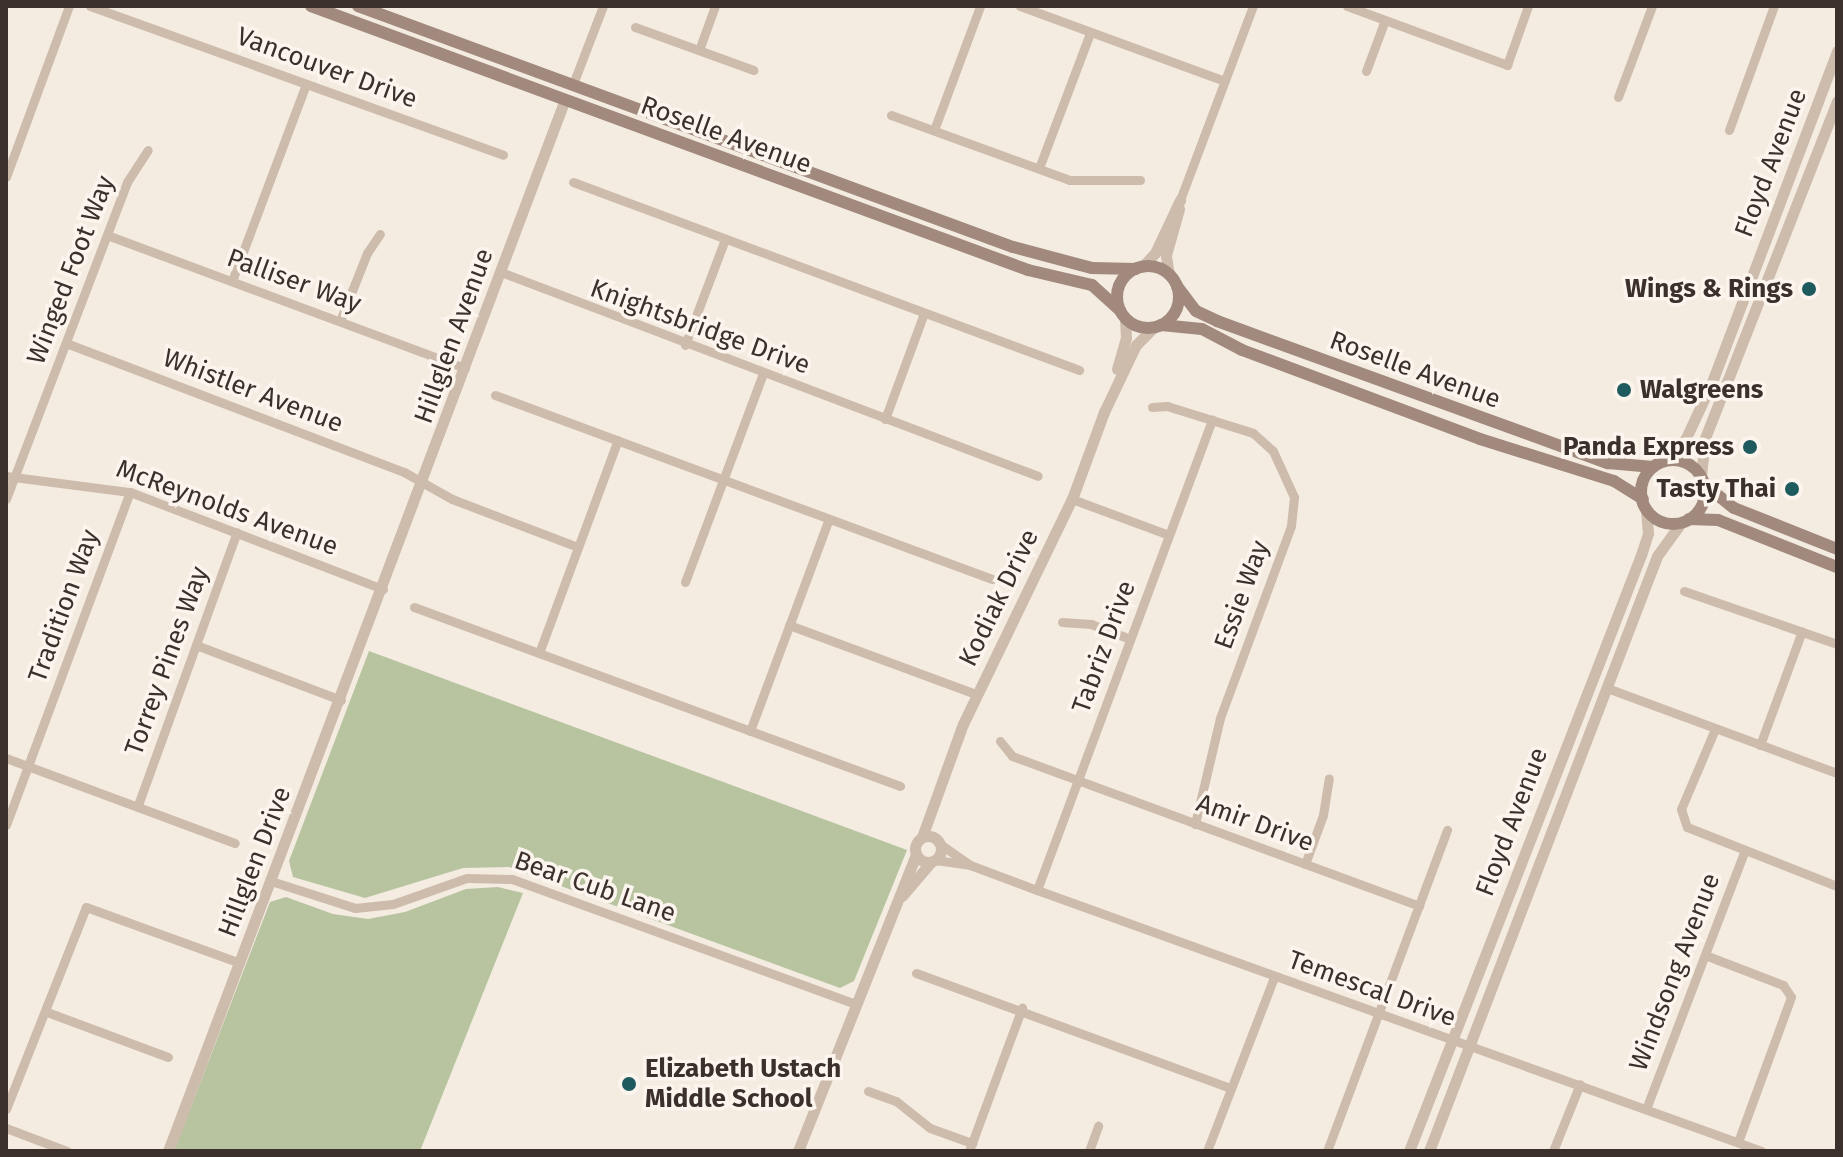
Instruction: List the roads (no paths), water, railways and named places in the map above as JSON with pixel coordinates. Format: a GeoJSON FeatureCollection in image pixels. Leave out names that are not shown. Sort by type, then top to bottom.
{"type":"FeatureCollection","features":[{"type":"Feature","properties":{"kind":"main road","name":"Roselle Avenue"},"geometry":{"type":"LineString","coordinates":[[311,6],[1028,270],[1092,285],[1123,314]]}},
{"type":"Feature","properties":{"kind":"main road","name":"Roselle Avenue"},"geometry":{"type":"LineString","coordinates":[[358,6],[1013,247],[1092,268],[1139,268]]}},
{"type":"Feature","properties":{"kind":"main road"},"geometry":{"type":"LineString","coordinates":[[565,99],[577,95],[634,115],[659,116]]}},
{"type":"Feature","properties":{"kind":"main road"},"geometry":{"type":"LineString","coordinates":[[1139,268],[1173,280],[1176,309],[1157,326],[1123,314],[1118,288],[1139,268]]}},
{"type":"Feature","properties":{"kind":"main road","name":"Roselle Avenue"},"geometry":{"type":"LineString","coordinates":[[1173,280],[1196,311],[1217,321],[1608,463],[1659,464]]}},
{"type":"Feature","properties":{"kind":"main road","name":"Roselle Avenue"},"geometry":{"type":"LineString","coordinates":[[1157,326],[1202,329],[1242,350],[1453,430],[1614,481],[1645,504]]}},
{"type":"Feature","properties":{"kind":"main road"},"geometry":{"type":"LineString","coordinates":[[1837,549],[1742,513],[1683,461],[1659,464],[1643,482],[1645,504],[1658,519],[1724,522],[1837,567]]}},
{"type":"Feature","properties":{"kind":"main road"},"geometry":{"type":"LineString","coordinates":[[1685,521],[1702,504],[1702,480]]}},
{"type":"Feature","properties":{"kind":"street"},"geometry":{"type":"LineString","coordinates":[[6,177],[69,6]]}},
{"type":"Feature","properties":{"kind":"street","name":"Vancouver Drive"},"geometry":{"type":"LineString","coordinates":[[90,6],[503,155]]}},
{"type":"Feature","properties":{"kind":"street"},"geometry":{"type":"LineString","coordinates":[[573,84],[603,6]]}},
{"type":"Feature","properties":{"kind":"street"},"geometry":{"type":"LineString","coordinates":[[699,50],[715,6]]}},
{"type":"Feature","properties":{"kind":"street"},"geometry":{"type":"LineString","coordinates":[[934,130],[980,6]]}},
{"type":"Feature","properties":{"kind":"street"},"geometry":{"type":"LineString","coordinates":[[1020,6],[1225,81]]}},
{"type":"Feature","properties":{"kind":"street"},"geometry":{"type":"LineString","coordinates":[[1139,268],[1155,253],[1180,200],[1253,6]]}},
{"type":"Feature","properties":{"kind":"street"},"geometry":{"type":"LineString","coordinates":[[1347,6],[1507,65],[1528,6]]}},
{"type":"Feature","properties":{"kind":"street"},"geometry":{"type":"LineString","coordinates":[[1618,97],[1652,6]]}},
{"type":"Feature","properties":{"kind":"street"},"geometry":{"type":"LineString","coordinates":[[1729,130],[1774,6]]}},
{"type":"Feature","properties":{"kind":"street"},"geometry":{"type":"LineString","coordinates":[[1366,71],[1385,20]]}},
{"type":"Feature","properties":{"kind":"street"},"geometry":{"type":"LineString","coordinates":[[635,27],[753,70]]}},
{"type":"Feature","properties":{"kind":"street"},"geometry":{"type":"LineString","coordinates":[[1039,168],[1090,33]]}},
{"type":"Feature","properties":{"kind":"street","name":"Floyd Avenue"},"geometry":{"type":"LineString","coordinates":[[1659,464],[1690,430],[1743,301],[1837,51]]}},
{"type":"Feature","properties":{"kind":"street"},"geometry":{"type":"LineString","coordinates":[[232,281],[306,84]]}},
{"type":"Feature","properties":{"kind":"street","name":"Hillglen Avenue"},"geometry":{"type":"LineString","coordinates":[[383,589],[565,99]]}},
{"type":"Feature","properties":{"kind":"street","name":"Floyd Avenue"},"geometry":{"type":"LineString","coordinates":[[1702,480],[1702,447],[1837,101]]}},
{"type":"Feature","properties":{"kind":"street"},"geometry":{"type":"LineString","coordinates":[[891,115],[1039,168],[1096,183],[1140,180]]}},
{"type":"Feature","properties":{"kind":"street","name":"Winged Foot Way"},"geometry":{"type":"LineString","coordinates":[[6,499],[10,477],[66,343],[127,182],[148,150]]}},
{"type":"Feature","properties":{"kind":"street"},"geometry":{"type":"LineString","coordinates":[[1783,244],[1773,240],[1804,159],[1799,152]]}},
{"type":"Feature","properties":{"kind":"street"},"geometry":{"type":"LineString","coordinates":[[573,182],[1079,370]]}},
{"type":"Feature","properties":{"kind":"street"},"geometry":{"type":"LineString","coordinates":[[1173,280],[1166,255],[1180,200]]}},
{"type":"Feature","properties":{"kind":"street"},"geometry":{"type":"LineString","coordinates":[[340,321],[367,253],[380,234]]}},
{"type":"Feature","properties":{"kind":"street","name":"Palliser Way"},"geometry":{"type":"LineString","coordinates":[[107,235],[465,368]]}},
{"type":"Feature","properties":{"kind":"street"},"geometry":{"type":"LineString","coordinates":[[685,345],[725,239]]}},
{"type":"Feature","properties":{"kind":"street","name":"Knightsbridge Drive"},"geometry":{"type":"LineString","coordinates":[[501,272],[685,345],[1038,476]]}},
{"type":"Feature","properties":{"kind":"street"},"geometry":{"type":"LineString","coordinates":[[1733,369],[1731,360],[1753,304],[1743,301]]}},
{"type":"Feature","properties":{"kind":"street"},"geometry":{"type":"LineString","coordinates":[[885,419],[924,313]]}},
{"type":"Feature","properties":{"kind":"street","name":"Kodiak Drive"},"geometry":{"type":"LineString","coordinates":[[916,855],[976,694],[1072,499],[1104,412],[1126,338],[1123,314]]}},
{"type":"Feature","properties":{"kind":"street","name":"Kodiak Drive"},"geometry":{"type":"LineString","coordinates":[[1104,412],[1136,345],[1157,326]]}},
{"type":"Feature","properties":{"kind":"street","name":"Whistler Avenue"},"geometry":{"type":"LineString","coordinates":[[66,343],[404,472],[422,484],[578,547]]}},
{"type":"Feature","properties":{"kind":"street"},"geometry":{"type":"LineString","coordinates":[[685,582],[763,373]]}},
{"type":"Feature","properties":{"kind":"street"},"geometry":{"type":"LineString","coordinates":[[495,395],[992,579]]}},
{"type":"Feature","properties":{"kind":"street","name":"Essie Way"},"geometry":{"type":"LineString","coordinates":[[1152,407],[1167,406],[1253,433],[1273,451],[1294,497],[1291,526],[1220,718],[1195,824]]}},
{"type":"Feature","properties":{"kind":"street","name":"Tabriz Drive"},"geometry":{"type":"LineString","coordinates":[[1037,890],[1212,420]]}},
{"type":"Feature","properties":{"kind":"street"},"geometry":{"type":"LineString","coordinates":[[539,653],[618,440]]}},
{"type":"Feature","properties":{"kind":"street","name":"McReynolds Avenue"},"geometry":{"type":"LineString","coordinates":[[10,477],[130,492],[383,589]]}},
{"type":"Feature","properties":{"kind":"street","name":"Tradition Way"},"geometry":{"type":"LineString","coordinates":[[6,825],[130,492]]}},
{"type":"Feature","properties":{"kind":"street"},"geometry":{"type":"LineString","coordinates":[[1072,499],[1169,535]]}},
{"type":"Feature","properties":{"kind":"street","name":"Floyd Avenue"},"geometry":{"type":"LineString","coordinates":[[1409,1151],[1641,555],[1648,533],[1645,504]]}},
{"type":"Feature","properties":{"kind":"street"},"geometry":{"type":"LineString","coordinates":[[750,731],[829,519]]}},
{"type":"Feature","properties":{"kind":"street","name":"Floyd Avenue"},"geometry":{"type":"LineString","coordinates":[[1429,1151],[1657,556],[1685,521]]}},
{"type":"Feature","properties":{"kind":"street","name":"Torrey Pines Way"},"geometry":{"type":"LineString","coordinates":[[138,805],[237,532]]}},
{"type":"Feature","properties":{"kind":"street","name":"Hillglen Drive"},"geometry":{"type":"LineString","coordinates":[[168,1151],[383,589]]}},
{"type":"Feature","properties":{"kind":"street"},"geometry":{"type":"LineString","coordinates":[[1684,591],[1837,644]]}},
{"type":"Feature","properties":{"kind":"street"},"geometry":{"type":"LineString","coordinates":[[414,607],[900,786]]}},
{"type":"Feature","properties":{"kind":"street"},"geometry":{"type":"LineString","coordinates":[[1062,622],[1091,624],[1130,639]]}},
{"type":"Feature","properties":{"kind":"street"},"geometry":{"type":"LineString","coordinates":[[789,625],[976,694]]}},
{"type":"Feature","properties":{"kind":"street"},"geometry":{"type":"LineString","coordinates":[[1760,745],[1802,631]]}},
{"type":"Feature","properties":{"kind":"street"},"geometry":{"type":"LineString","coordinates":[[196,645],[341,700]]}},
{"type":"Feature","properties":{"kind":"street"},"geometry":{"type":"LineString","coordinates":[[1607,688],[1837,773]]}},
{"type":"Feature","properties":{"kind":"street"},"geometry":{"type":"LineString","coordinates":[[1715,729],[1681,809],[1682,821],[1690,829],[1837,886]]}},
{"type":"Feature","properties":{"kind":"street","name":"Amir Drive"},"geometry":{"type":"LineString","coordinates":[[1000,741],[1012,756],[1419,906]]}},
{"type":"Feature","properties":{"kind":"street"},"geometry":{"type":"LineString","coordinates":[[6,758],[235,843]]}},
{"type":"Feature","properties":{"kind":"street"},"geometry":{"type":"LineString","coordinates":[[1305,864],[1323,815],[1329,778]]}},
{"type":"Feature","properties":{"kind":"street","name":"Kodiak Drive"},"geometry":{"type":"LineString","coordinates":[[935,804],[938,842]]}},
{"type":"Feature","properties":{"kind":"street"},"geometry":{"type":"LineString","coordinates":[[1327,1151],[1447,830]]}},
{"type":"Feature","properties":{"kind":"street"},"geometry":{"type":"LineString","coordinates":[[894,905],[933,861],[938,842],[922,837]]}},
{"type":"Feature","properties":{"kind":"street","name":"Temescal Drive"},"geometry":{"type":"LineString","coordinates":[[938,842],[970,865]]}},
{"type":"Feature","properties":{"kind":"street","name":"Windsong Avenue"},"geometry":{"type":"LineString","coordinates":[[1646,1109],[1745,850]]}},
{"type":"Feature","properties":{"kind":"street"},"geometry":{"type":"LineString","coordinates":[[798,1151],[916,855],[933,861]]}},
{"type":"Feature","properties":{"kind":"street","name":"Temescal Drive"},"geometry":{"type":"LineString","coordinates":[[933,861],[970,865],[1761,1151]]}},
{"type":"Feature","properties":{"kind":"street","name":"Bear Cub Lane"},"geometry":{"type":"LineString","coordinates":[[271,881],[355,908],[393,904],[467,878],[512,879],[855,1004]]}},
{"type":"Feature","properties":{"kind":"street"},"geometry":{"type":"LineString","coordinates":[[6,1109],[47,1012],[86,907],[240,963]]}},
{"type":"Feature","properties":{"kind":"street"},"geometry":{"type":"LineString","coordinates":[[1705,955],[1783,985],[1790,993],[1791,1004],[1738,1142]]}},
{"type":"Feature","properties":{"kind":"street"},"geometry":{"type":"LineString","coordinates":[[916,973],[1022,1008],[1231,1088]]}},
{"type":"Feature","properties":{"kind":"street"},"geometry":{"type":"LineString","coordinates":[[1207,1151],[1274,977]]}},
{"type":"Feature","properties":{"kind":"street"},"geometry":{"type":"LineString","coordinates":[[868,1091],[896,1101],[930,1128],[970,1147],[1022,1008]]}},
{"type":"Feature","properties":{"kind":"street"},"geometry":{"type":"LineString","coordinates":[[47,1012],[168,1057]]}},
{"type":"Feature","properties":{"kind":"street"},"geometry":{"type":"LineString","coordinates":[[1553,1151],[1580,1084]]}},
{"type":"Feature","properties":{"kind":"street"},"geometry":{"type":"LineString","coordinates":[[1089,1151],[1098,1126]]}},
{"type":"Feature","properties":{"kind":"street"},"geometry":{"type":"LineString","coordinates":[[6,1128],[67,1151]]}},
{"type":"Feature","properties":{"kind":"place","name":"Wings & Rings"},"geometry":{"type":"Point","coordinates":[1809,289]}},
{"type":"Feature","properties":{"kind":"place","name":"Walgreens"},"geometry":{"type":"Point","coordinates":[1624,390]}},
{"type":"Feature","properties":{"kind":"place","name":"Panda Express"},"geometry":{"type":"Point","coordinates":[1750,447]}},
{"type":"Feature","properties":{"kind":"place","name":"Tasty Thai"},"geometry":{"type":"Point","coordinates":[1792,489]}},
{"type":"Feature","properties":{"kind":"place","name":"Elizabeth Ustach Middle School"},"geometry":{"type":"Point","coordinates":[629,1084]}}]}
